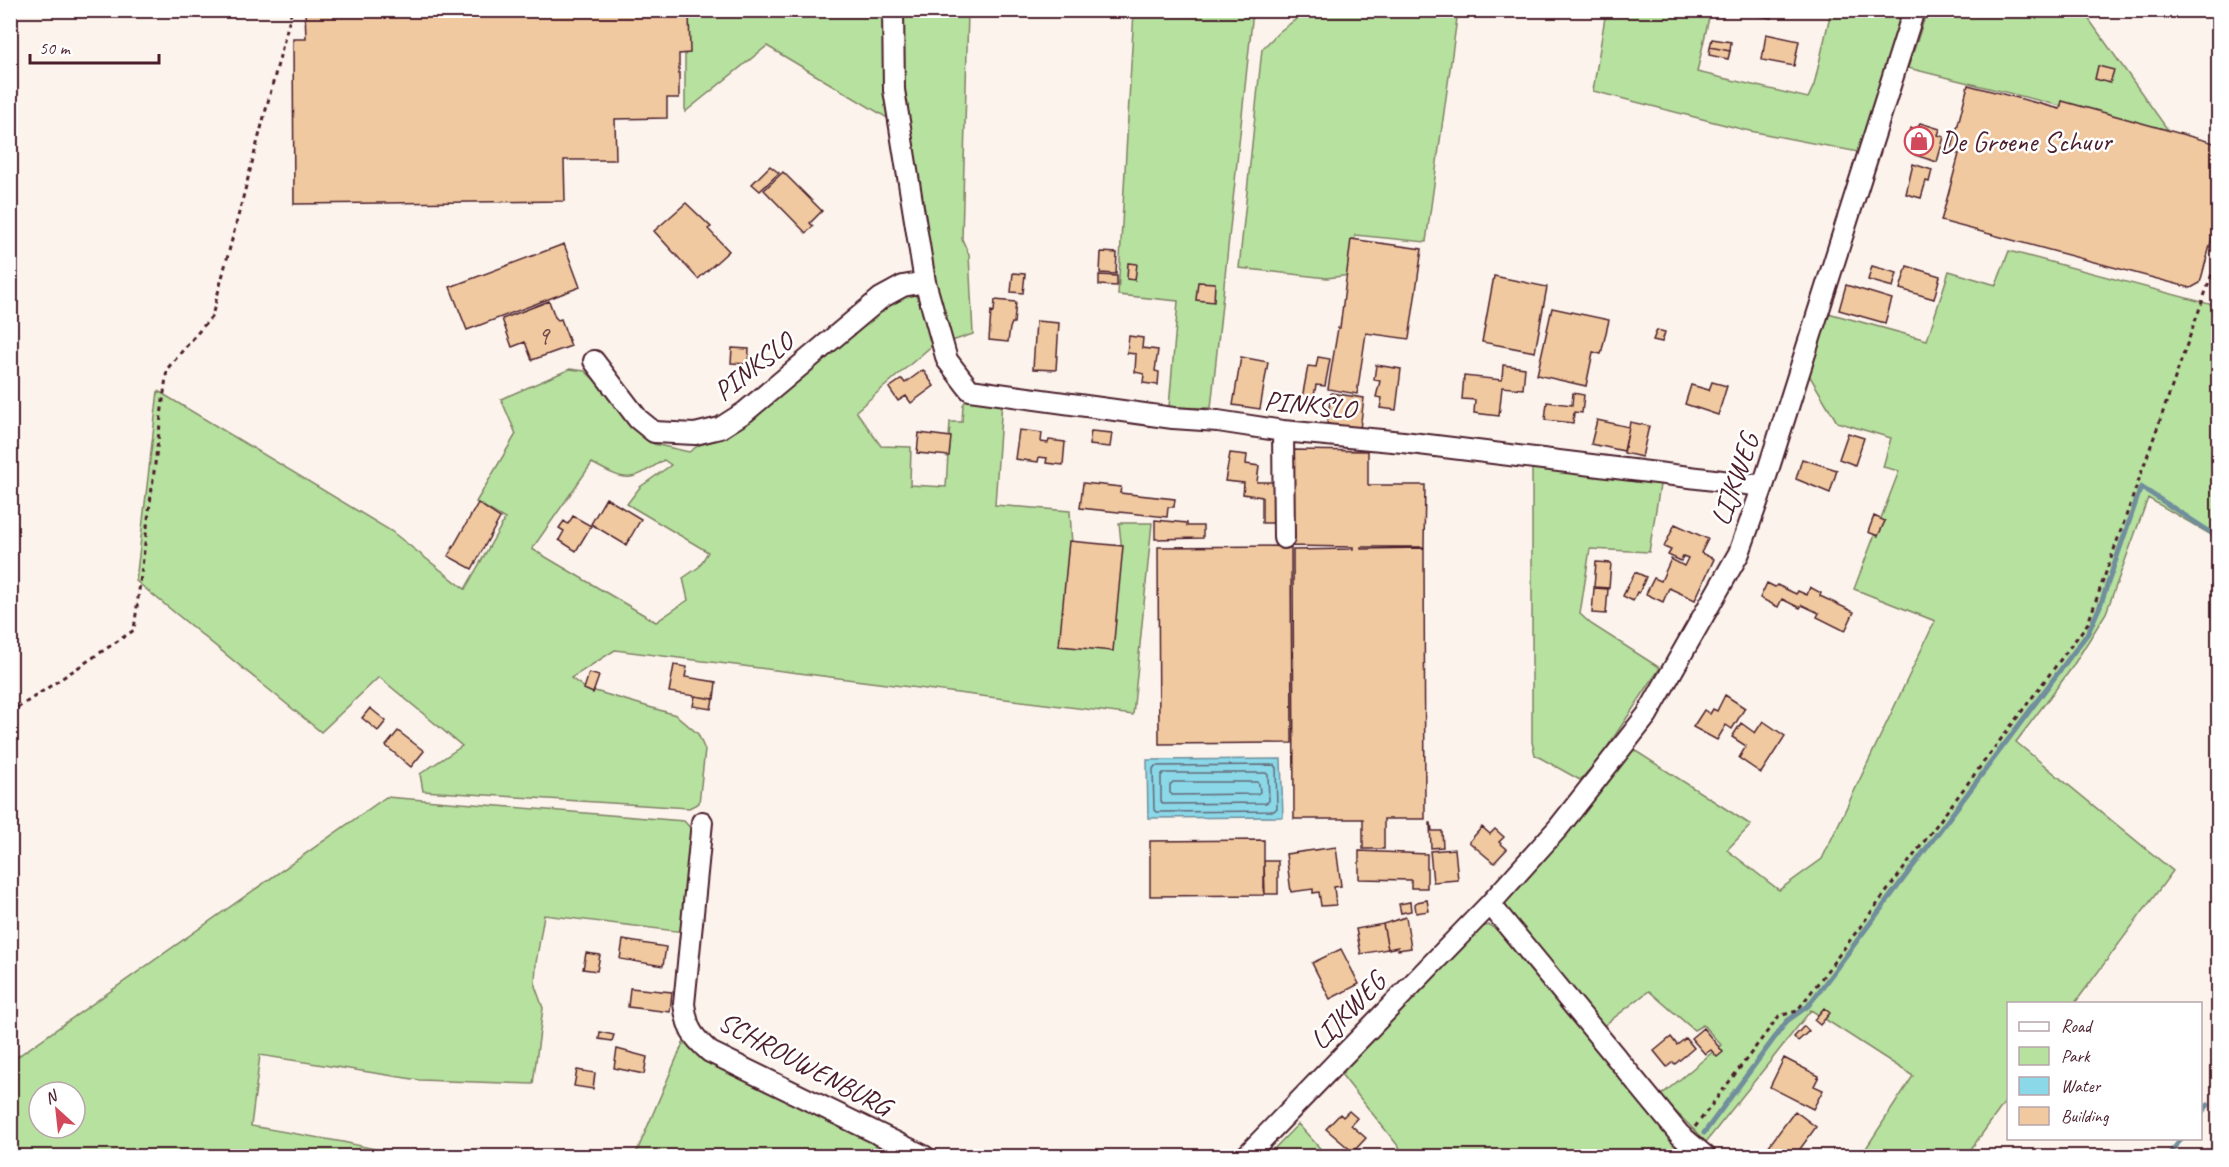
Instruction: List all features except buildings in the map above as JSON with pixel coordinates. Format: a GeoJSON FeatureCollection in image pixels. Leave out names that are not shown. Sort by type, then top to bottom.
{"type":"FeatureCollection","features":[{"type":"Feature","properties":{"kind":"street","name":"PINKSLO"},"geometry":{"type":"LineString","coordinates":[[893,10],[894,90],[925,282],[947,360],[970,390],[1173,418],[1403,442],[1763,486]]}},
{"type":"Feature","properties":{"kind":"street","name":"LIJKWEG"},"geometry":{"type":"LineString","coordinates":[[1246,1156],[1490,904],[1559,827],[1647,715],[1739,553],[1763,486],[1914,10]]}},
{"type":"Feature","properties":{"kind":"street","name":"PINKSLO"},"geometry":{"type":"LineString","coordinates":[[594,360],[638,418],[654,432],[695,434],[720,428],[745,412],[881,298],[903,286],[925,282]]}},
{"type":"Feature","properties":{"kind":"street"},"geometry":{"type":"LineString","coordinates":[[1283,431],[1284,538]]}},
{"type":"Feature","properties":{"kind":"street","name":"SCHROUWENBURG"},"geometry":{"type":"LineString","coordinates":[[702,822],[684,1004],[687,1025],[696,1040],[710,1052],[924,1156]]}},
{"type":"Feature","properties":{"kind":"street"},"geometry":{"type":"LineString","coordinates":[[1490,904],[1680,1135],[1703,1155]]}},
{"type":"Feature","properties":{"kind":"path"},"geometry":{"type":"LineString","coordinates":[[10,713],[134,630],[167,369],[212,316],[292,10]]}},
{"type":"Feature","properties":{"kind":"path"},"geometry":{"type":"LineString","coordinates":[[1703,1155],[1694,1129],[1779,1016],[1797,1011],[2088,622],[2218,257]]}},
{"type":"Feature","properties":{"kind":"green space"},"geometry":{"type":"Polygon","coordinates":[[[2020,10],[2034,14],[2036,11],[2083,11],[2168,130],[1908,68],[1927,11],[2020,10]]]}},
{"type":"Feature","properties":{"kind":"green space"},"geometry":{"type":"Polygon","coordinates":[[[685,11],[887,11],[889,119],[767,46],[685,112],[685,11]]]}},
{"type":"Feature","properties":{"kind":"green space"},"geometry":{"type":"Polygon","coordinates":[[[898,11],[968,11],[962,239],[969,255],[973,334],[949,342],[942,322],[896,73],[898,11]]]}},
{"type":"Feature","properties":{"kind":"green space"},"geometry":{"type":"Polygon","coordinates":[[[1134,11],[1253,11],[1211,408],[1169,407],[1178,301],[1118,295],[1134,11]]]}},
{"type":"Feature","properties":{"kind":"green space"},"geometry":{"type":"Polygon","coordinates":[[[1300,11],[1458,11],[1426,242],[1355,235],[1350,275],[1327,278],[1239,268],[1262,49],[1280,31],[1299,17],[1300,11]]]}},
{"type":"Feature","properties":{"kind":"green space"},"geometry":{"type":"Polygon","coordinates":[[[1606,11],[1724,11],[1723,16],[1710,13],[1697,72],[1808,98],[1814,85],[1831,11],[1904,11],[1858,152],[1745,130],[1593,91],[1606,11]]]}},
{"type":"Feature","properties":{"kind":"green space"},"geometry":{"type":"Polygon","coordinates":[[[2009,251],[2213,305],[2217,299],[2218,301],[2218,539],[2148,498],[2106,613],[2071,669],[2016,742],[2173,871],[2076,1002],[2007,1002],[2007,1099],[1966,1156],[1861,1156],[1913,1076],[1811,1010],[1706,1142],[1660,1096],[1721,1045],[1703,1025],[1694,1030],[1649,991],[1602,1027],[1505,912],[1504,898],[1631,748],[1751,825],[1727,850],[1779,890],[1822,859],[1935,621],[1854,589],[1899,471],[1883,467],[1891,438],[1837,422],[1809,375],[1828,313],[1927,340],[1949,271],[1996,285],[2009,251]]]}},
{"type":"Feature","properties":{"kind":"green space"},"geometry":{"type":"Polygon","coordinates":[[[899,292],[915,295],[923,307],[935,343],[856,411],[881,446],[911,447],[910,485],[946,487],[950,422],[962,422],[963,405],[970,394],[1002,401],[995,505],[1070,511],[1072,545],[1122,552],[1119,523],[1152,523],[1133,715],[615,650],[571,678],[585,688],[676,715],[698,734],[705,750],[699,803],[689,808],[423,791],[420,774],[462,746],[379,677],[321,732],[136,581],[158,391],[391,531],[465,589],[505,519],[476,502],[516,434],[501,399],[570,369],[585,371],[602,387],[631,426],[654,444],[689,452],[699,445],[727,437],[874,310],[899,292]],[[664,460],[636,476],[622,477],[592,463],[532,549],[656,622],[688,600],[683,578],[699,567],[708,552],[627,504],[640,487],[671,465],[664,460]]]}},
{"type":"Feature","properties":{"kind":"green space"},"geometry":{"type":"Polygon","coordinates":[[[1532,463],[1661,479],[1649,552],[1590,549],[1580,614],[1591,624],[1660,668],[1600,758],[1580,780],[1535,755],[1532,742],[1532,463]]]}},
{"type":"Feature","properties":{"kind":"green space"},"geometry":{"type":"Polygon","coordinates":[[[386,797],[684,821],[695,833],[684,932],[544,915],[536,963],[535,986],[543,1008],[533,1084],[419,1080],[260,1055],[251,1126],[406,1156],[11,1156],[10,1062],[386,797]]]}},
{"type":"Feature","properties":{"kind":"green space"},"geometry":{"type":"Polygon","coordinates":[[[1489,925],[1500,932],[1666,1125],[1702,1156],[1406,1156],[1341,1074],[1478,928],[1489,925]]]}},
{"type":"Feature","properties":{"kind":"green space"},"geometry":{"type":"Polygon","coordinates":[[[683,1043],[694,1046],[916,1156],[635,1156],[683,1043]]]}},
{"type":"Feature","properties":{"kind":"green space"},"geometry":{"type":"Polygon","coordinates":[[[1298,1124],[1327,1156],[1271,1156],[1269,1154],[1298,1124]]]}},
{"type":"Feature","properties":{"kind":"water"},"geometry":{"type":"Polygon","coordinates":[[[1281,759],[1283,817],[1148,818],[1147,760],[1281,759]]]}},
{"type":"Feature","properties":{"kind":"waterway"},"geometry":{"type":"LineString","coordinates":[[1704,1133],[1787,1021],[1808,1006],[2088,633],[2100,606],[2141,487],[2218,537]]}},
{"type":"Feature","properties":{"kind":"waterway"},"geometry":{"type":"LineString","coordinates":[[2202,1112],[2208,1105]]}},
{"type":"Feature","properties":{"kind":"waterway"},"geometry":{"type":"LineString","coordinates":[[2168,1156],[2180,1140]]}},
{"type":"Feature","properties":{"kind":"place","name":"De Groene Schuur"},"geometry":{"type":"Point","coordinates":[1919,141]}}]}
